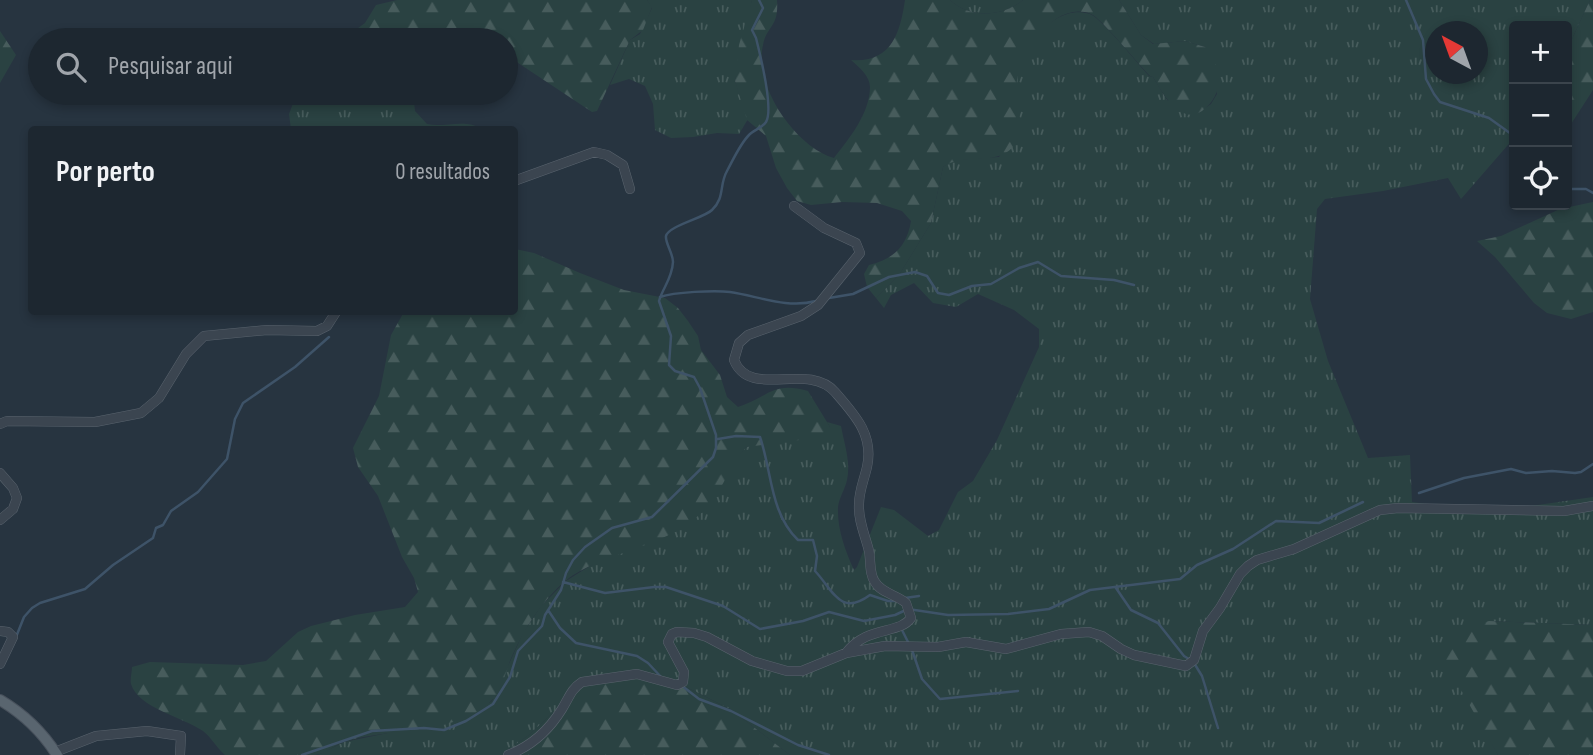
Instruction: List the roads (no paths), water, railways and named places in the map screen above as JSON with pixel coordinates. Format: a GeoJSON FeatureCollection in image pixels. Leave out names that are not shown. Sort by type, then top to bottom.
{"type":"FeatureCollection","features":[{"type":"Feature","properties":{"kind":"main road"},"geometry":{"type":"LineString","coordinates":[[0,700],[17,710],[56,753]]}},
{"type":"Feature","properties":{"kind":"street"},"geometry":{"type":"LineString","coordinates":[[518,180],[594,152],[607,155],[623,165],[630,189]]}},
{"type":"Feature","properties":{"kind":"street"},"geometry":{"type":"LineString","coordinates":[[794,206],[824,228],[856,243],[860,253],[818,305],[801,316],[748,335],[739,343],[734,360],[741,370],[763,380],[803,377],[820,381],[834,392],[866,433],[869,453],[859,505],[872,576],[880,588],[906,603],[911,618],[905,625],[863,636],[846,653]]}},
{"type":"Feature","properties":{"kind":"street"},"geometry":{"type":"LineString","coordinates":[[0,424],[6,421],[95,422],[141,413],[159,398],[186,354],[204,336],[267,330],[317,331],[327,326],[334,315]]}},
{"type":"Feature","properties":{"kind":"street"},"geometry":{"type":"LineString","coordinates":[[0,473],[13,488],[17,498],[13,509],[0,520]]}},
{"type":"Feature","properties":{"kind":"street"},"geometry":{"type":"LineString","coordinates":[[508,755],[521,750],[548,729],[574,687],[582,682],[637,674],[677,684],[682,682],[684,672],[670,647],[669,638],[677,632],[694,633],[751,661],[787,671],[802,671],[846,653],[885,646],[938,647],[967,642],[1006,649],[1061,634],[1089,632],[1102,636],[1134,655],[1186,666],[1194,660],[1203,632],[1240,574],[1248,566],[1257,560],[1294,549],[1380,510],[1564,511],[1593,506]]}},
{"type":"Feature","properties":{"kind":"street"},"geometry":{"type":"LineString","coordinates":[[0,631],[8,632],[13,637],[0,664]]}},
{"type":"Feature","properties":{"kind":"street"},"geometry":{"type":"LineString","coordinates":[[56,753],[96,736],[147,730],[181,736],[180,755]]}},
{"type":"Feature","properties":{"kind":"waterway"},"geometry":{"type":"LineString","coordinates":[[302,755],[372,731],[424,728],[444,730],[466,721],[493,704],[510,677],[518,651],[542,626],[573,560],[585,547],[612,528],[652,517],[713,457],[716,435],[700,388],[694,377],[675,371],[669,365],[671,336],[659,301],[673,262],[667,242],[668,232],[712,210],[740,147],[749,135],[766,122],[766,81],[752,30],[763,8],[759,0]]}},
{"type":"Feature","properties":{"kind":"waterway"},"geometry":{"type":"LineString","coordinates":[[1406,0],[1423,40],[1426,79],[1440,102],[1489,118],[1509,132]]}},
{"type":"Feature","properties":{"kind":"waterway"},"geometry":{"type":"LineString","coordinates":[[1572,189],[1586,189],[1593,193]]}},
{"type":"Feature","properties":{"kind":"waterway"},"geometry":{"type":"LineString","coordinates":[[829,298],[853,294],[889,277],[915,272],[927,276],[938,293],[949,295],[972,286],[991,284],[1019,268],[1038,262],[1061,276],[1114,280],[1134,285]]}},
{"type":"Feature","properties":{"kind":"waterway"},"geometry":{"type":"LineString","coordinates":[[660,297],[723,291],[783,303],[816,301]]}},
{"type":"Feature","properties":{"kind":"waterway"},"geometry":{"type":"LineString","coordinates":[[16,637],[24,617],[32,608],[85,589],[113,565],[153,538],[156,528],[163,525],[171,511],[198,492],[227,459],[235,419],[243,403],[295,367],[329,337]]}},
{"type":"Feature","properties":{"kind":"waterway"},"geometry":{"type":"LineString","coordinates":[[718,439],[736,436],[760,437],[782,517],[798,540],[813,540],[817,556],[815,571],[832,593],[844,602],[851,603],[870,595],[895,601]]}},
{"type":"Feature","properties":{"kind":"waterway"},"geometry":{"type":"LineString","coordinates":[[1419,493],[1464,478],[1511,469],[1526,473],[1575,473],[1593,464]]}},
{"type":"Feature","properties":{"kind":"waterway"},"geometry":{"type":"LineString","coordinates":[[563,582],[605,593],[666,587],[723,606],[760,629],[803,621],[829,612],[864,621],[895,615],[908,609],[948,615],[1008,614],[1049,609],[1090,590],[1180,579],[1197,565],[1233,549],[1276,521],[1319,523],[1363,502]]}},
{"type":"Feature","properties":{"kind":"waterway"},"geometry":{"type":"LineString","coordinates":[[1116,588],[1131,610],[1158,623],[1189,659]]}},
{"type":"Feature","properties":{"kind":"waterway"},"geometry":{"type":"LineString","coordinates":[[905,598],[919,596]]}},
{"type":"Feature","properties":{"kind":"waterway"},"geometry":{"type":"LineString","coordinates":[[548,610],[560,628],[576,643],[637,656],[662,678]]}},
{"type":"Feature","properties":{"kind":"waterway"},"geometry":{"type":"LineString","coordinates":[[901,628],[909,644]]}},
{"type":"Feature","properties":{"kind":"waterway"},"geometry":{"type":"LineString","coordinates":[[912,650],[922,679],[940,699],[1018,691]]}},
{"type":"Feature","properties":{"kind":"waterway"},"geometry":{"type":"LineString","coordinates":[[1194,663],[1202,676],[1218,728]]}},
{"type":"Feature","properties":{"kind":"waterway"},"geometry":{"type":"LineString","coordinates":[[681,685],[699,699],[731,711],[798,745],[829,755]]}}]}
